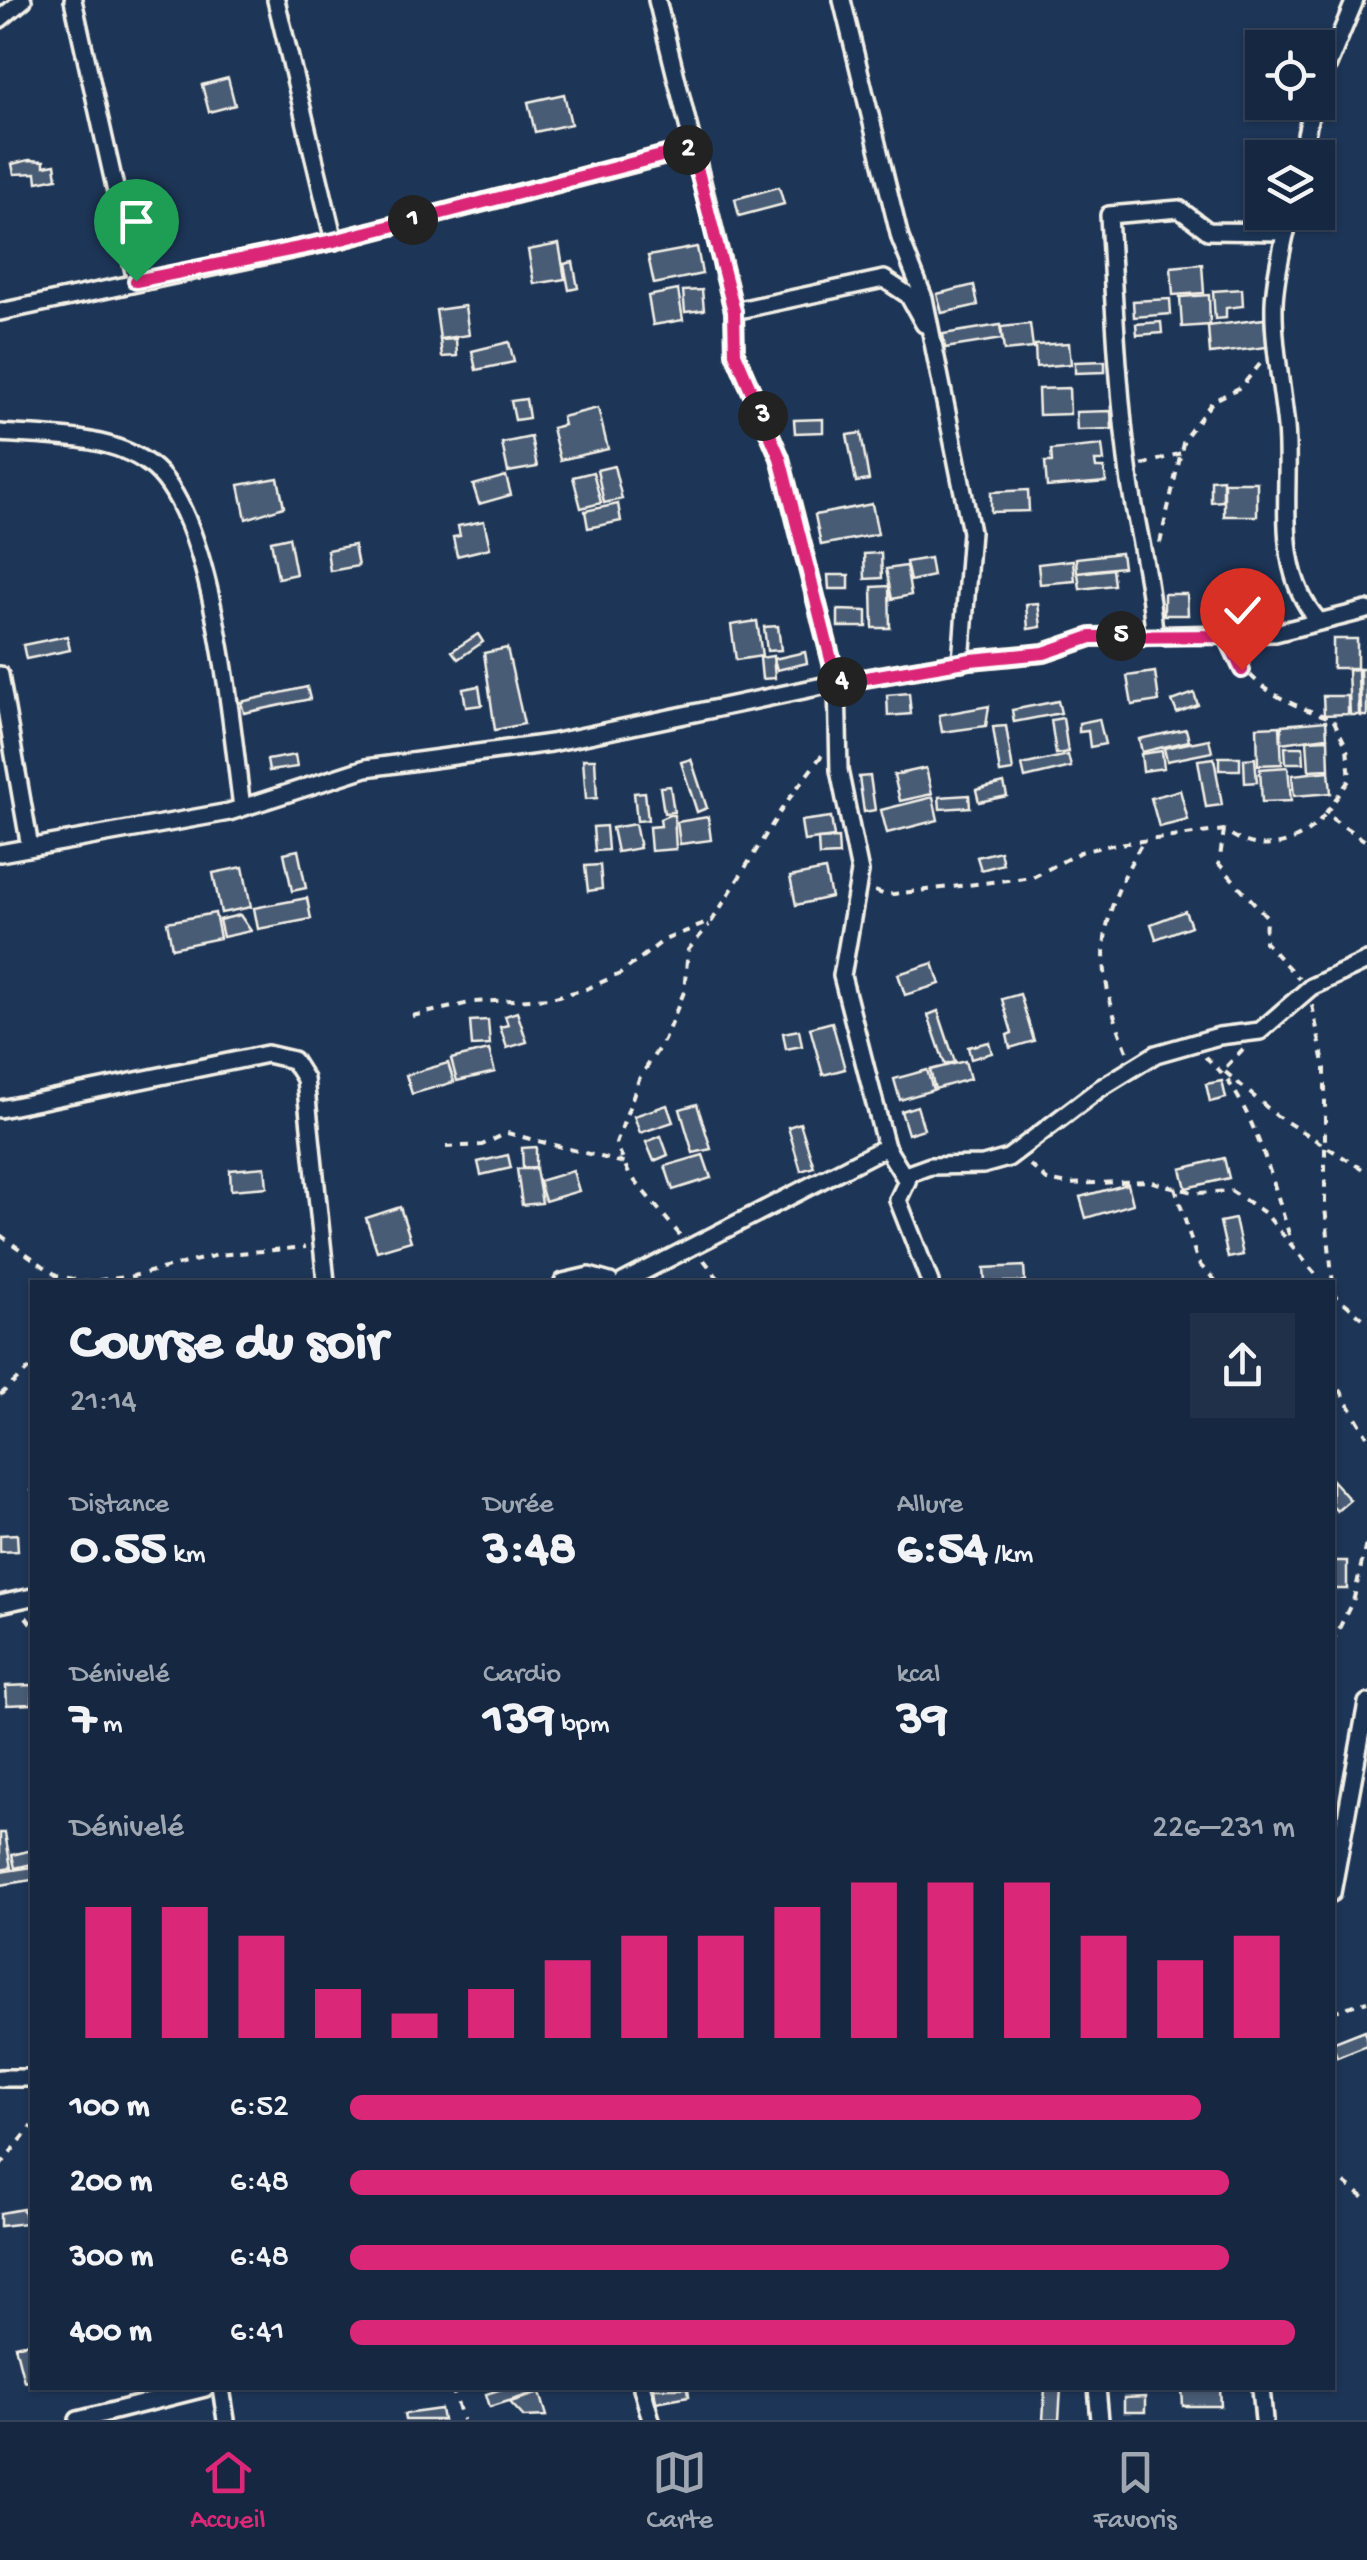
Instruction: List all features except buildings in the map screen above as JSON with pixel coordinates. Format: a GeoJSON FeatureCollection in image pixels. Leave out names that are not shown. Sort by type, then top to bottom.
{"type":"FeatureCollection","features":[{"type":"Feature","properties":{"kind":"street"},"geometry":{"type":"LineString","coordinates":[[0,19],[23,0]]}},
{"type":"Feature","properties":{"kind":"street"},"geometry":{"type":"LineString","coordinates":[[73,0],[136,281]]}},
{"type":"Feature","properties":{"kind":"street"},"geometry":{"type":"LineString","coordinates":[[276,0],[334,241]]}},
{"type":"Feature","properties":{"kind":"street"},"geometry":{"type":"LineString","coordinates":[[657,0],[734,311],[735,353],[780,458],[837,683],[842,798],[860,885],[842,976],[886,1147],[908,1181]]}},
{"type":"Feature","properties":{"kind":"street"},"geometry":{"type":"LineString","coordinates":[[842,0],[900,238],[924,298],[971,532],[961,662]]}},
{"type":"Feature","properties":{"kind":"street"},"geometry":{"type":"LineString","coordinates":[[1335,47],[1354,0]]}},
{"type":"Feature","properties":{"kind":"street"},"geometry":{"type":"LineString","coordinates":[[0,312],[334,241],[692,148]]}},
{"type":"Feature","properties":{"kind":"street"},"geometry":{"type":"LineString","coordinates":[[1154,634],[1148,575],[1129,472],[1109,215],[1179,209],[1208,230],[1286,232],[1274,301],[1286,430],[1290,551],[1303,603],[1318,620],[1324,624],[1367,610]]}},
{"type":"Feature","properties":{"kind":"street"},"geometry":{"type":"LineString","coordinates":[[734,311],[884,279],[908,294],[935,345]]}},
{"type":"Feature","properties":{"kind":"street"},"geometry":{"type":"LineString","coordinates":[[0,434],[91,441],[119,448],[150,464],[174,489],[194,536],[218,638],[242,808]]}},
{"type":"Feature","properties":{"kind":"street"},"geometry":{"type":"LineString","coordinates":[[0,854],[242,808],[366,768],[551,742],[837,683],[1044,653],[1091,637],[1276,633],[1318,620]]}},
{"type":"Feature","properties":{"kind":"street"},"geometry":{"type":"LineString","coordinates":[[0,675],[30,847]]}},
{"type":"Feature","properties":{"kind":"street"},"geometry":{"type":"LineString","coordinates":[[908,1181],[904,1175],[930,1166],[983,1166],[1013,1154],[1156,1054],[1260,1031],[1306,990],[1367,961]]}},
{"type":"Feature","properties":{"kind":"street"},"geometry":{"type":"LineString","coordinates":[[0,1109],[267,1054],[292,1060],[304,1079],[326,1280]]}},
{"type":"Feature","properties":{"kind":"street"},"geometry":{"type":"LineString","coordinates":[[627,1280],[886,1147]]}},
{"type":"Feature","properties":{"kind":"street"},"geometry":{"type":"LineString","coordinates":[[908,1181],[898,1200],[929,1280]]}},
{"type":"Feature","properties":{"kind":"street"},"geometry":{"type":"LineString","coordinates":[[572,1280],[589,1276],[603,1280]]}},
{"type":"Feature","properties":{"kind":"street"},"geometry":{"type":"LineString","coordinates":[[0,1604],[30,1598]]}},
{"type":"Feature","properties":{"kind":"street"},"geometry":{"type":"LineString","coordinates":[[1335,1877],[1367,1704]]}},
{"type":"Feature","properties":{"kind":"street"},"geometry":{"type":"LineString","coordinates":[[0,2078],[30,2078]]}},
{"type":"Feature","properties":{"kind":"street"},"geometry":{"type":"LineString","coordinates":[[78,2420],[197,2390]]}},
{"type":"Feature","properties":{"kind":"street"},"geometry":{"type":"LineString","coordinates":[[221,2390],[226,2420]]}},
{"type":"Feature","properties":{"kind":"street"},"geometry":{"type":"LineString","coordinates":[[642,2390],[650,2420]]}},
{"type":"Feature","properties":{"kind":"street"},"geometry":{"type":"LineString","coordinates":[[1097,2390],[1100,2420]]}},
{"type":"Feature","properties":{"kind":"street"},"geometry":{"type":"LineString","coordinates":[[1261,2390],[1264,2420]]}},
{"type":"Feature","properties":{"kind":"path"},"geometry":{"type":"LineString","coordinates":[[1148,575],[1162,536],[1184,439],[1213,401],[1241,388],[1277,345]]}},
{"type":"Feature","properties":{"kind":"path"},"geometry":{"type":"LineString","coordinates":[[1129,472],[1180,453]]}},
{"type":"Feature","properties":{"kind":"path"},"geometry":{"type":"LineString","coordinates":[[860,885],[885,895],[1033,877],[1080,852],[1224,830],[1242,844],[1270,847],[1304,834],[1325,814],[1350,779],[1347,748],[1334,719],[1284,701],[1242,670],[1226,636]]}},
{"type":"Feature","properties":{"kind":"path"},"geometry":{"type":"LineString","coordinates":[[719,1280],[624,1163],[616,1144],[639,1080],[664,1040],[684,992],[688,950],[712,921],[785,804],[837,735]]}},
{"type":"Feature","properties":{"kind":"path"},"geometry":{"type":"LineString","coordinates":[[1325,814],[1367,842]]}},
{"type":"Feature","properties":{"kind":"path"},"geometry":{"type":"LineString","coordinates":[[1224,830],[1219,864],[1266,916],[1265,942],[1306,990],[1325,1068],[1322,1145],[1332,1280]]}},
{"type":"Feature","properties":{"kind":"path"},"geometry":{"type":"LineString","coordinates":[[1136,1067],[1112,1013],[1100,963],[1118,888],[1142,843]]}},
{"type":"Feature","properties":{"kind":"path"},"geometry":{"type":"LineString","coordinates":[[412,1016],[474,1002],[552,998],[586,990],[620,974],[664,940],[712,921]]}},
{"type":"Feature","properties":{"kind":"path"},"geometry":{"type":"LineString","coordinates":[[1223,1070],[1260,1031]]}},
{"type":"Feature","properties":{"kind":"path"},"geometry":{"type":"LineString","coordinates":[[1189,1045],[1277,1116],[1367,1172]]}},
{"type":"Feature","properties":{"kind":"path"},"geometry":{"type":"LineString","coordinates":[[1223,1070],[1240,1097],[1293,1246]]}},
{"type":"Feature","properties":{"kind":"path"},"geometry":{"type":"LineString","coordinates":[[446,1147],[482,1145],[508,1133],[624,1163]]}},
{"type":"Feature","properties":{"kind":"path"},"geometry":{"type":"LineString","coordinates":[[1013,1154],[1047,1180],[1068,1184],[1148,1181],[1197,1193],[1230,1190],[1265,1213],[1320,1280]]}},
{"type":"Feature","properties":{"kind":"path"},"geometry":{"type":"LineString","coordinates":[[1175,1188],[1198,1263],[1215,1280]]}},
{"type":"Feature","properties":{"kind":"path"},"geometry":{"type":"LineString","coordinates":[[0,1235],[56,1275],[77,1280]]}},
{"type":"Feature","properties":{"kind":"path"},"geometry":{"type":"LineString","coordinates":[[101,1280],[218,1255],[320,1246]]}},
{"type":"Feature","properties":{"kind":"path"},"geometry":{"type":"LineString","coordinates":[[56,1275],[57,1280]]}},
{"type":"Feature","properties":{"kind":"path"},"geometry":{"type":"LineString","coordinates":[[1335,1295],[1367,1322]]}},
{"type":"Feature","properties":{"kind":"path"},"geometry":{"type":"LineString","coordinates":[[0,1395],[30,1368]]}},
{"type":"Feature","properties":{"kind":"path"},"geometry":{"type":"LineString","coordinates":[[1335,1381],[1367,1436]]}},
{"type":"Feature","properties":{"kind":"path"},"geometry":{"type":"LineString","coordinates":[[1335,1637],[1354,1598],[1367,1539]]}},
{"type":"Feature","properties":{"kind":"path"},"geometry":{"type":"LineString","coordinates":[[1335,2011],[1367,2002]]}},
{"type":"Feature","properties":{"kind":"path"},"geometry":{"type":"LineString","coordinates":[[0,2166],[30,2128]]}},
{"type":"Feature","properties":{"kind":"path"},"geometry":{"type":"LineString","coordinates":[[1335,2174],[1367,2200]]}},
{"type":"Feature","properties":{"kind":"path"},"geometry":{"type":"LineString","coordinates":[[453,2390],[464,2420]]}},
{"type":"Feature","properties":{"kind":"route"},"geometry":{"type":"LineString","coordinates":[[136,281],[334,241],[692,148],[734,311],[735,353],[780,458],[837,683],[971,660],[1044,653],[1091,637],[1154,634],[1226,636],[1242,670]]}}]}
